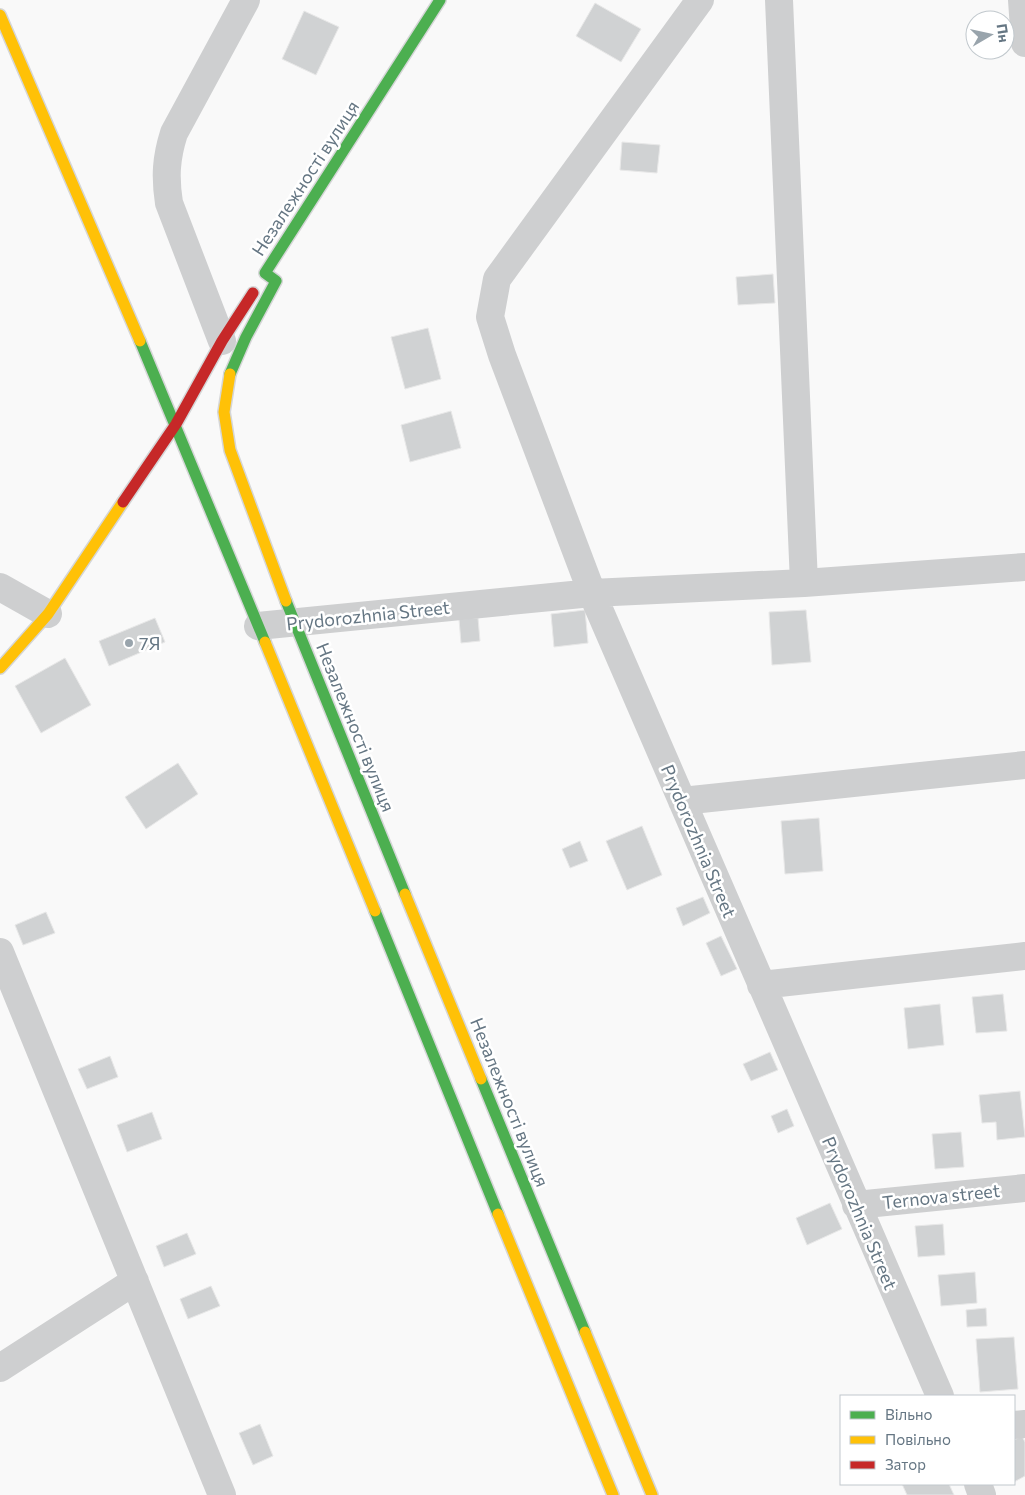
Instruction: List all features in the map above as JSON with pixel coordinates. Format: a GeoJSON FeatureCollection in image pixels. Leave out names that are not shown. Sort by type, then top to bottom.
{"type":"FeatureCollection","features":[{"type":"Feature","properties":{"kind":"street"},"geometry":{"type":"LineString","coordinates":[[222,341],[169,203],[165,179],[166,156],[174,133],[246,0]]}},
{"type":"Feature","properties":{"kind":"street","name":"Незалежності вулиця"},"geometry":{"type":"LineString","coordinates":[[440,0],[265,273],[276,281],[232,370],[224,398],[224,414],[232,458],[294,623],[652,1495]]}},
{"type":"Feature","properties":{"kind":"street"},"geometry":{"type":"LineString","coordinates":[[700,0],[498,279],[490,317],[502,355],[592,593],[804,583],[1025,567]]}},
{"type":"Feature","properties":{"kind":"street"},"geometry":{"type":"LineString","coordinates":[[779,0],[804,583]]}},
{"type":"Feature","properties":{"kind":"street"},"geometry":{"type":"LineString","coordinates":[[1022,0],[1025,43]]}},
{"type":"Feature","properties":{"kind":"street"},"geometry":{"type":"LineString","coordinates":[[0,15],[176,424],[612,1495]]}},
{"type":"Feature","properties":{"kind":"street"},"geometry":{"type":"LineString","coordinates":[[0,668],[48,614],[176,424],[222,341],[265,273]]}},
{"type":"Feature","properties":{"kind":"street"},"geometry":{"type":"LineString","coordinates":[[0,587],[48,614]]}},
{"type":"Feature","properties":{"kind":"street","name":"Prydorozhnia Street"},"geometry":{"type":"LineString","coordinates":[[258,626],[592,593],[940,1395]]}},
{"type":"Feature","properties":{"kind":"street"},"geometry":{"type":"LineString","coordinates":[[682,801],[1025,765]]}},
{"type":"Feature","properties":{"kind":"street"},"geometry":{"type":"LineString","coordinates":[[761,985],[1025,956]]}},
{"type":"Feature","properties":{"kind":"street"},"geometry":{"type":"LineString","coordinates":[[2,963],[222,1495]]}},
{"type":"Feature","properties":{"kind":"street","name":"Ternova street"},"geometry":{"type":"LineString","coordinates":[[856,1204],[1025,1188]]}},
{"type":"Feature","properties":{"kind":"street"},"geometry":{"type":"LineString","coordinates":[[0,1368],[135,1281]]}},
{"type":"Feature","properties":{"kind":"building"},"geometry":{"type":"Polygon","coordinates":[[[595,3],[641,29],[621,62],[576,36],[595,3]]]}},
{"type":"Feature","properties":{"kind":"building"},"geometry":{"type":"Polygon","coordinates":[[[304,11],[339,27],[316,75],[282,59],[304,11]]]}},
{"type":"Feature","properties":{"kind":"building"},"geometry":{"type":"Polygon","coordinates":[[[622,142],[660,145],[657,173],[620,170],[622,142]]]}},
{"type":"Feature","properties":{"kind":"building"},"geometry":{"type":"Polygon","coordinates":[[[773,274],[775,303],[738,305],[736,277],[773,274]]]}},
{"type":"Feature","properties":{"kind":"building"},"geometry":{"type":"Polygon","coordinates":[[[428,328],[441,379],[405,389],[391,337],[428,328]]]}},
{"type":"Feature","properties":{"kind":"building"},"geometry":{"type":"Polygon","coordinates":[[[451,411],[461,448],[410,462],[401,425],[451,411]]]}},
{"type":"Feature","properties":{"kind":"building"},"geometry":{"type":"Polygon","coordinates":[[[585,610],[588,643],[554,647],[551,614],[585,610]]]}},
{"type":"Feature","properties":{"kind":"building"},"geometry":{"type":"Polygon","coordinates":[[[806,610],[811,662],[772,665],[769,612],[806,610]]]}},
{"type":"Feature","properties":{"kind":"building"},"geometry":{"type":"Polygon","coordinates":[[[155,618],[165,642],[109,666],[99,641],[155,618]]]}},
{"type":"Feature","properties":{"kind":"building"},"geometry":{"type":"Polygon","coordinates":[[[478,618],[480,641],[461,643],[459,619],[478,618]]]}},
{"type":"Feature","properties":{"kind":"building"},"geometry":{"type":"Polygon","coordinates":[[[65,658],[91,705],[41,733],[15,686],[65,658]]]}},
{"type":"Feature","properties":{"kind":"building"},"geometry":{"type":"Polygon","coordinates":[[[178,763],[198,794],[146,829],[125,797],[178,763]]]}},
{"type":"Feature","properties":{"kind":"building"},"geometry":{"type":"Polygon","coordinates":[[[819,818],[823,871],[785,874],[781,821],[819,818]]]}},
{"type":"Feature","properties":{"kind":"building"},"geometry":{"type":"Polygon","coordinates":[[[642,826],[662,875],[627,890],[606,841],[642,826]]]}},
{"type":"Feature","properties":{"kind":"building"},"geometry":{"type":"Polygon","coordinates":[[[580,841],[588,861],[570,868],[562,849],[580,841]]]}},
{"type":"Feature","properties":{"kind":"building"},"geometry":{"type":"Polygon","coordinates":[[[703,897],[710,913],[683,926],[676,908],[703,897]]]}},
{"type":"Feature","properties":{"kind":"building"},"geometry":{"type":"Polygon","coordinates":[[[46,912],[55,933],[23,945],[15,925],[46,912]]]}},
{"type":"Feature","properties":{"kind":"building"},"geometry":{"type":"Polygon","coordinates":[[[721,936],[737,969],[721,976],[706,943],[721,936]]]}},
{"type":"Feature","properties":{"kind":"building"},"geometry":{"type":"Polygon","coordinates":[[[1003,994],[1007,1031],[976,1033],[972,997],[1003,994]]]}},
{"type":"Feature","properties":{"kind":"building"},"geometry":{"type":"Polygon","coordinates":[[[940,1004],[944,1045],[908,1049],[904,1008],[940,1004]]]}},
{"type":"Feature","properties":{"kind":"building"},"geometry":{"type":"Polygon","coordinates":[[[770,1052],[778,1070],[751,1081],[743,1064],[770,1052]]]}},
{"type":"Feature","properties":{"kind":"building"},"geometry":{"type":"Polygon","coordinates":[[[110,1056],[118,1077],[87,1089],[78,1069],[110,1056]]]}},
{"type":"Feature","properties":{"kind":"building"},"geometry":{"type":"Polygon","coordinates":[[[1020,1091],[1025,1137],[997,1140],[996,1122],[982,1123],[979,1095],[1020,1091]]]}},
{"type":"Feature","properties":{"kind":"building"},"geometry":{"type":"Polygon","coordinates":[[[787,1109],[794,1126],[778,1133],[771,1116],[787,1109]]]}},
{"type":"Feature","properties":{"kind":"building"},"geometry":{"type":"Polygon","coordinates":[[[152,1112],[162,1139],[127,1152],[117,1125],[152,1112]]]}},
{"type":"Feature","properties":{"kind":"building"},"geometry":{"type":"Polygon","coordinates":[[[961,1132],[964,1167],[935,1169],[932,1134],[961,1132]]]}},
{"type":"Feature","properties":{"kind":"building"},"geometry":{"type":"Polygon","coordinates":[[[830,1203],[842,1229],[807,1245],[796,1218],[830,1203]]]}},
{"type":"Feature","properties":{"kind":"building"},"geometry":{"type":"Polygon","coordinates":[[[943,1224],[945,1255],[918,1257],[915,1226],[943,1224]]]}},
{"type":"Feature","properties":{"kind":"building"},"geometry":{"type":"Polygon","coordinates":[[[187,1233],[196,1254],[164,1267],[156,1246],[187,1233]]]}},
{"type":"Feature","properties":{"kind":"building"},"geometry":{"type":"Polygon","coordinates":[[[975,1272],[977,1303],[941,1306],[938,1275],[975,1272]]]}},
{"type":"Feature","properties":{"kind":"building"},"geometry":{"type":"Polygon","coordinates":[[[211,1286],[220,1306],[188,1319],[180,1299],[211,1286]]]}},
{"type":"Feature","properties":{"kind":"building"},"geometry":{"type":"Polygon","coordinates":[[[986,1308],[987,1326],[967,1327],[966,1310],[986,1308]]]}},
{"type":"Feature","properties":{"kind":"building"},"geometry":{"type":"Polygon","coordinates":[[[1014,1337],[1018,1389],[980,1392],[976,1339],[1014,1337]]]}},
{"type":"Feature","properties":{"kind":"building"},"geometry":{"type":"Polygon","coordinates":[[[260,1424],[273,1456],[253,1465],[239,1433],[260,1424]]]}},
{"type":"Feature","properties":{"kind":"building"},"geometry":{"type":"Polygon","coordinates":[[[1022,1436],[1025,1442],[1025,1476],[1015,1481],[1015,1440],[1022,1436]]]}},
{"type":"Feature","properties":{"kind":"building"},"geometry":{"type":"Polygon","coordinates":[[[902,1485],[949,1485],[954,1495],[907,1495],[902,1485]]]}},
{"type":"Feature","properties":{"kind":"traffic: fast"},"geometry":{"type":"LineString","coordinates":[[230,374],[246,337],[276,281],[265,273],[440,0]]}},
{"type":"Feature","properties":{"kind":"traffic: fast"},"geometry":{"type":"LineString","coordinates":[[140,341],[265,642]]}},
{"type":"Feature","properties":{"kind":"traffic: fast"},"geometry":{"type":"LineString","coordinates":[[286,601],[405,894]]}},
{"type":"Feature","properties":{"kind":"traffic: fast"},"geometry":{"type":"LineString","coordinates":[[375,911],[498,1214]]}},
{"type":"Feature","properties":{"kind":"traffic: fast"},"geometry":{"type":"LineString","coordinates":[[481,1079],[585,1332]]}},
{"type":"Feature","properties":{"kind":"traffic: slow"},"geometry":{"type":"LineString","coordinates":[[0,15],[140,341]]}},
{"type":"Feature","properties":{"kind":"traffic: slow"},"geometry":{"type":"LineString","coordinates":[[230,374],[224,412],[230,450],[286,601]]}},
{"type":"Feature","properties":{"kind":"traffic: slow"},"geometry":{"type":"LineString","coordinates":[[0,668],[48,614],[123,502]]}},
{"type":"Feature","properties":{"kind":"traffic: slow"},"geometry":{"type":"LineString","coordinates":[[265,642],[375,911]]}},
{"type":"Feature","properties":{"kind":"traffic: slow"},"geometry":{"type":"LineString","coordinates":[[405,894],[481,1079]]}},
{"type":"Feature","properties":{"kind":"traffic: slow"},"geometry":{"type":"LineString","coordinates":[[498,1214],[613,1495]]}},
{"type":"Feature","properties":{"kind":"traffic: slow"},"geometry":{"type":"LineString","coordinates":[[585,1332],[652,1495]]}},
{"type":"Feature","properties":{"kind":"traffic: jam"},"geometry":{"type":"LineString","coordinates":[[123,502],[176,424],[222,341],[253,293]]}},
{"type":"Feature","properties":{"kind":"place","name":"7Я"},"geometry":{"type":"Point","coordinates":[129,643]}}]}
